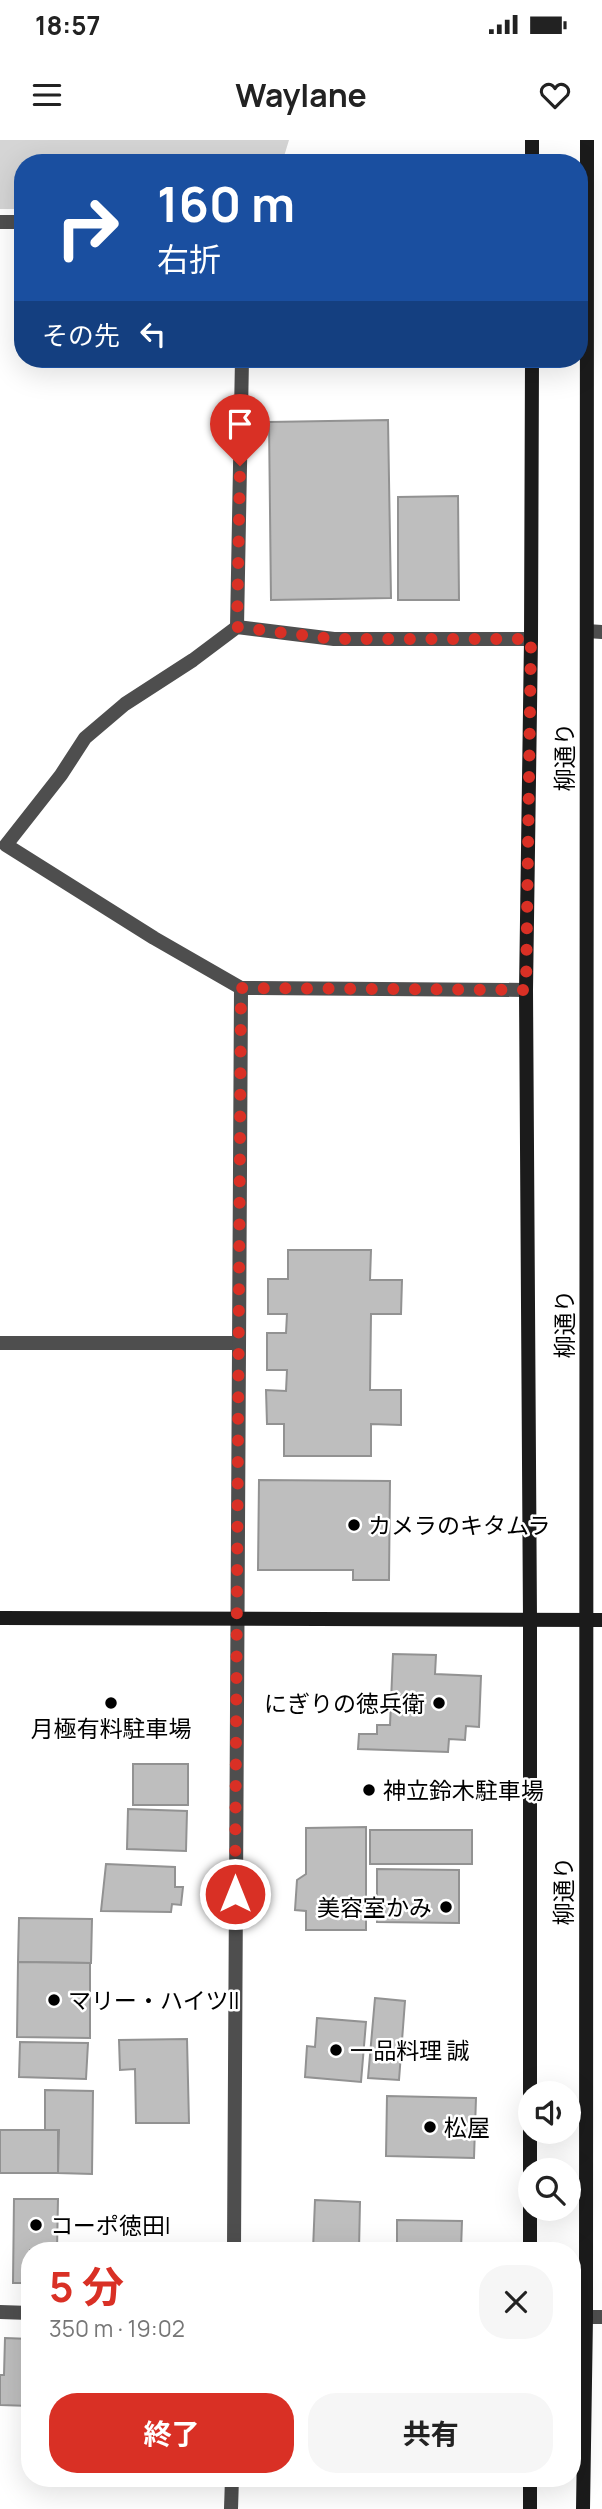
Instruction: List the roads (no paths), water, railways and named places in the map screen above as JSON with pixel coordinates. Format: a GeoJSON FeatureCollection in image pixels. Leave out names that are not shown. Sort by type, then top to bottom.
{"type":"FeatureCollection","features":[{"type":"Feature","properties":{"kind":"street","name":"柳通り"},"geometry":{"type":"LineString","coordinates":[[583,2509],[595,632],[588,202]]}},
{"type":"Feature","properties":{"kind":"street"},"geometry":{"type":"LineString","coordinates":[[237,627],[242,368]]}},
{"type":"Feature","properties":{"kind":"street","name":"柳通り"},"geometry":{"type":"LineString","coordinates":[[530,2242],[526,990],[532,368]]}},
{"type":"Feature","properties":{"kind":"street"},"geometry":{"type":"LineString","coordinates":[[526,990],[241,988],[2,846],[61,775],[85,738],[125,704],[193,660],[237,627],[334,639],[531,639]]}},
{"type":"Feature","properties":{"kind":"street"},"geometry":{"type":"LineString","coordinates":[[234,2242],[241,988]]}},
{"type":"Feature","properties":{"kind":"street"},"geometry":{"type":"LineString","coordinates":[[0,1343],[237,1343]]}},
{"type":"Feature","properties":{"kind":"street"},"geometry":{"type":"LineString","coordinates":[[0,1618],[602,1619]]}},
{"type":"Feature","properties":{"kind":"street"},"geometry":{"type":"LineString","coordinates":[[0,2312],[21,2313]]}},
{"type":"Feature","properties":{"kind":"street"},"geometry":{"type":"LineString","coordinates":[[586,2317],[602,2317]]}},
{"type":"Feature","properties":{"kind":"street"},"geometry":{"type":"LineString","coordinates":[[232,2487],[232,2509]]}},
{"type":"Feature","properties":{"kind":"street"},"geometry":{"type":"LineString","coordinates":[[530,2487],[530,2509]]}},
{"type":"Feature","properties":{"kind":"place","name":"カメラのキタムラ"},"geometry":{"type":"Point","coordinates":[354,1525]}},
{"type":"Feature","properties":{"kind":"place","name":"月極有料駐車場"},"geometry":{"type":"Point","coordinates":[111,1703]}},
{"type":"Feature","properties":{"kind":"place","name":"にぎりの徳兵衛"},"geometry":{"type":"Point","coordinates":[439,1703]}},
{"type":"Feature","properties":{"kind":"place","name":"神立鈴木駐車場"},"geometry":{"type":"Point","coordinates":[369,1790]}},
{"type":"Feature","properties":{"kind":"place","name":"美容室かみ"},"geometry":{"type":"Point","coordinates":[446,1907]}},
{"type":"Feature","properties":{"kind":"place","name":"マリー・ハイツII"},"geometry":{"type":"Point","coordinates":[54,2000]}},
{"type":"Feature","properties":{"kind":"place","name":"一品料理 誠"},"geometry":{"type":"Point","coordinates":[336,2050]}},
{"type":"Feature","properties":{"kind":"place","name":"松屋"},"geometry":{"type":"Point","coordinates":[430,2127]}},
{"type":"Feature","properties":{"kind":"place","name":"コーポ徳田I"},"geometry":{"type":"Point","coordinates":[36,2225]}}]}
